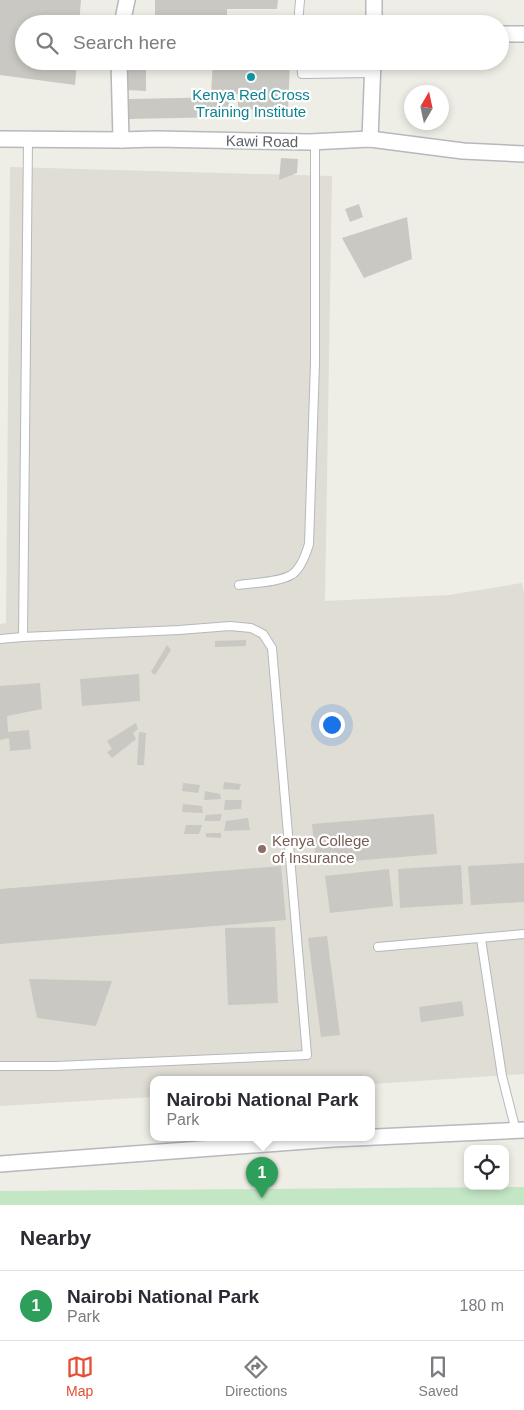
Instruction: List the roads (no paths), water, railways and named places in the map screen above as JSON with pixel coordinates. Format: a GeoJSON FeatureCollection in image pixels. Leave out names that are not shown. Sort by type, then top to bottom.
{"type":"FeatureCollection","features":[{"type":"Feature","properties":{"kind":"street"},"geometry":{"type":"LineString","coordinates":[[124,15],[128,0]]}},
{"type":"Feature","properties":{"kind":"street"},"geometry":{"type":"LineString","coordinates":[[374,0],[374,15]]}},
{"type":"Feature","properties":{"kind":"street"},"geometry":{"type":"LineString","coordinates":[[509,34],[524,34]]}},
{"type":"Feature","properties":{"kind":"street"},"geometry":{"type":"LineString","coordinates":[[118,70],[121,140]]}},
{"type":"Feature","properties":{"kind":"street"},"geometry":{"type":"LineString","coordinates":[[370,139],[373,70]]}},
{"type":"Feature","properties":{"kind":"street","name":"Kawi Road"},"geometry":{"type":"LineString","coordinates":[[0,139],[315,142],[370,139],[463,151],[524,154]]}},
{"type":"Feature","properties":{"kind":"street"},"geometry":{"type":"LineString","coordinates":[[375,1137],[520,1131]]}},
{"type":"Feature","properties":{"kind":"street"},"geometry":{"type":"LineString","coordinates":[[0,1164],[306,1141]]}},
{"type":"Feature","properties":{"kind":"lane"},"geometry":{"type":"LineString","coordinates":[[299,15],[300,0]]}},
{"type":"Feature","properties":{"kind":"lane"},"geometry":{"type":"LineString","coordinates":[[302,70],[302,74],[343,70]]}},
{"type":"Feature","properties":{"kind":"lane"},"geometry":{"type":"LineString","coordinates":[[22,637],[28,140]]}},
{"type":"Feature","properties":{"kind":"lane"},"geometry":{"type":"LineString","coordinates":[[239,585],[270,581],[292,575],[303,559],[309,544],[315,363],[315,142]]}},
{"type":"Feature","properties":{"kind":"lane"},"geometry":{"type":"LineString","coordinates":[[0,639],[230,626],[251,628],[263,634],[272,648],[306,1054],[56,1066],[0,1066]]}},
{"type":"Feature","properties":{"kind":"lane"},"geometry":{"type":"LineString","coordinates":[[378,947],[524,934]]}},
{"type":"Feature","properties":{"kind":"lane"},"geometry":{"type":"LineString","coordinates":[[481,939],[502,1076],[520,1131]]}},
{"type":"Feature","properties":{"kind":"place","name":"Kenya Red Cross Training Institute"},"geometry":{"type":"Point","coordinates":[251,77]}},
{"type":"Feature","properties":{"kind":"place","name":"Kenya College of Insurance"},"geometry":{"type":"Point","coordinates":[262,849]}},
{"type":"Feature","properties":{"kind":"place","name":"Nairobi National Park"},"geometry":{"type":"Point","coordinates":[262,1198]}}]}
